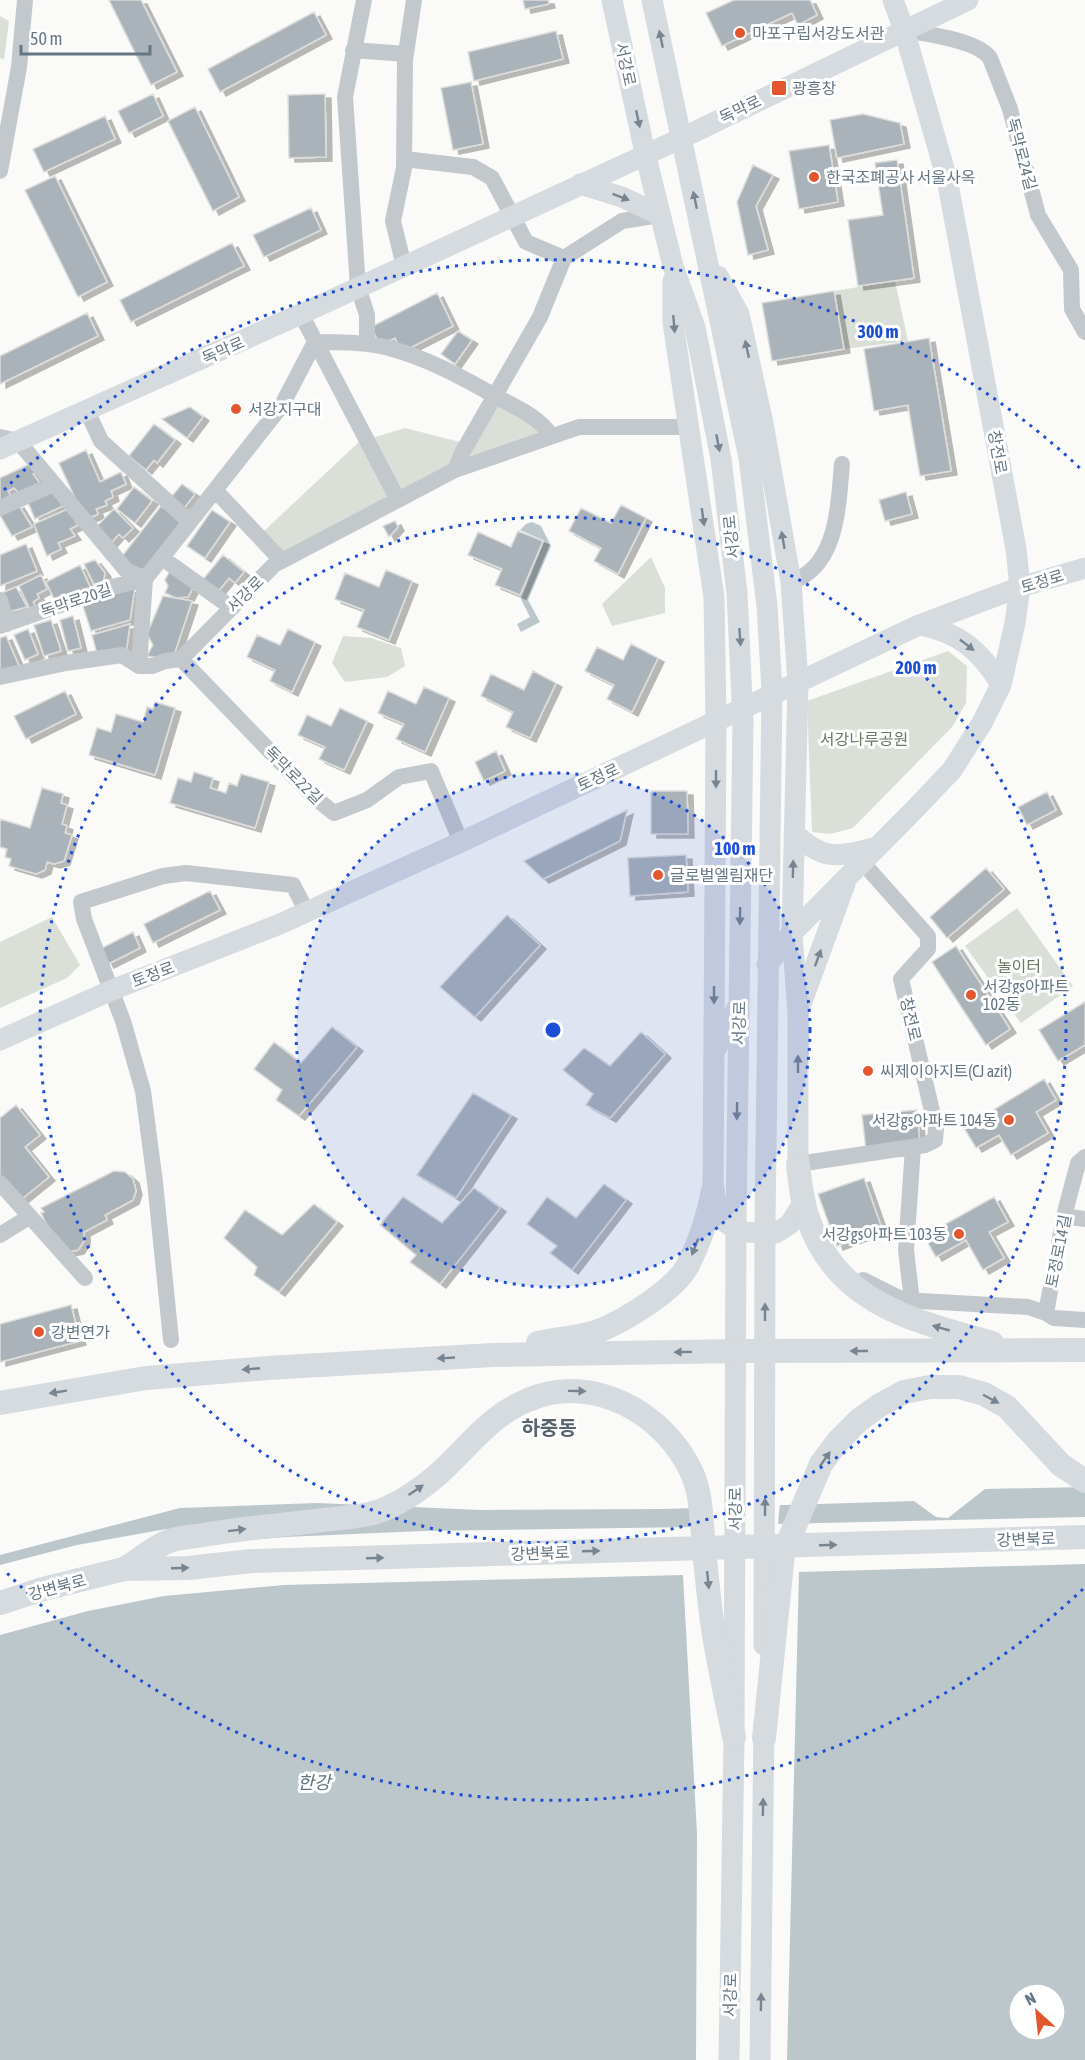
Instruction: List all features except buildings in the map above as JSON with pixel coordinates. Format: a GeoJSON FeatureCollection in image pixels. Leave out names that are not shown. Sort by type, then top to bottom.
{"type":"FeatureCollection","features":[{"type":"Feature","properties":{"kind":"highway"},"geometry":{"type":"LineString","coordinates":[[798,1164],[803,1203],[818,1243],[834,1268],[855,1289],[885,1307],[920,1322],[1017,1350]]}},
{"type":"Feature","properties":{"kind":"highway"},"geometry":{"type":"LineString","coordinates":[[493,1355],[599,1331],[659,1297],[687,1267],[708,1217],[713,1191]]}},
{"type":"Feature","properties":{"kind":"highway"},"geometry":{"type":"LineString","coordinates":[[0,1403],[146,1378],[268,1368],[493,1355],[741,1351],[1085,1350]]}},
{"type":"Feature","properties":{"kind":"highway"},"geometry":{"type":"LineString","coordinates":[[764,1738],[783,1554],[821,1464],[839,1440],[859,1420],[904,1392],[930,1387],[959,1388],[984,1394],[1007,1407],[1061,1465],[1085,1481]]}},
{"type":"Feature","properties":{"kind":"highway"},"geometry":{"type":"LineString","coordinates":[[124,1569],[168,1541],[231,1530],[311,1522],[377,1512],[404,1499],[425,1484],[503,1412],[530,1398],[561,1390],[591,1391],[616,1400],[641,1413],[663,1431],[681,1452],[693,1475],[701,1505],[711,1616],[734,1737]]}},
{"type":"Feature","properties":{"kind":"highway","name":"강변북로"},"geometry":{"type":"LineString","coordinates":[[0,1603],[44,1589],[124,1569],[188,1568],[252,1561],[1085,1537]]}},
{"type":"Feature","properties":{"kind":"main road","name":"서강로"},"geometry":{"type":"LineString","coordinates":[[612,0],[660,215],[673,266],[695,327],[707,386],[721,459],[730,525],[739,626],[743,721],[735,1236],[734,1737],[729,2060]]}},
{"type":"Feature","properties":{"kind":"main road","name":"서강로"},"geometry":{"type":"LineString","coordinates":[[652,0],[749,459],[767,606],[772,690],[765,1223],[764,1738],[760,2060]]}},
{"type":"Feature","properties":{"kind":"main road","name":"창전로"},"geometry":{"type":"LineString","coordinates":[[856,869],[951,770],[982,723],[1001,685],[1014,631],[1020,587],[1016,549],[947,179],[904,30],[893,0]]}},
{"type":"Feature","properties":{"kind":"main road","name":"독막로"},"geometry":{"type":"LineString","coordinates":[[6,442],[87,411],[301,314],[645,153],[682,138],[968,0]]}},
{"type":"Feature","properties":{"kind":"main road"},"geometry":{"type":"LineString","coordinates":[[580,184],[622,197],[660,215]]}},
{"type":"Feature","properties":{"kind":"main road"},"geometry":{"type":"LineString","coordinates":[[707,257],[739,315],[763,423],[791,582],[798,682],[792,933],[798,1013],[798,1164]]}},
{"type":"Feature","properties":{"kind":"main road"},"geometry":{"type":"LineString","coordinates":[[673,266],[673,323],[714,597],[716,721],[713,1191],[721,1219],[739,1232],[776,1233],[789,1224],[803,1203]]}},
{"type":"Feature","properties":{"kind":"main road","name":"토정로"},"geometry":{"type":"LineString","coordinates":[[0,1041],[112,990],[307,912],[919,625],[1020,587],[1085,568]]}},
{"type":"Feature","properties":{"kind":"main road"},"geometry":{"type":"LineString","coordinates":[[919,625],[937,628],[952,634],[969,646],[991,669],[1001,685]]}},
{"type":"Feature","properties":{"kind":"main road"},"geometry":{"type":"LineString","coordinates":[[794,833],[814,850],[825,855],[841,855],[878,847]]}},
{"type":"Feature","properties":{"kind":"main road"},"geometry":{"type":"LineString","coordinates":[[714,1053],[743,996],[792,933],[856,869]]}},
{"type":"Feature","properties":{"kind":"main road"},"geometry":{"type":"LineString","coordinates":[[798,1013],[856,869]]}},
{"type":"Feature","properties":{"kind":"street"},"geometry":{"type":"LineString","coordinates":[[0,171],[19,67],[25,0]]}},
{"type":"Feature","properties":{"kind":"street"},"geometry":{"type":"LineString","coordinates":[[364,0],[345,97],[358,287],[367,315],[367,344]]}},
{"type":"Feature","properties":{"kind":"street"},"geometry":{"type":"LineString","coordinates":[[404,266],[393,221],[404,168],[406,54],[414,0]]}},
{"type":"Feature","properties":{"kind":"street","name":"독막로24길"},"geometry":{"type":"LineString","coordinates":[[904,30],[960,42],[986,52],[990,58],[1010,109],[1038,214],[1071,270],[1072,309],[1085,332]]}},
{"type":"Feature","properties":{"kind":"street"},"geometry":{"type":"LineString","coordinates":[[353,50],[406,54]]}},
{"type":"Feature","properties":{"kind":"street"},"geometry":{"type":"LineString","coordinates":[[404,159],[473,167],[492,178],[526,242],[564,258]]}},
{"type":"Feature","properties":{"kind":"street"},"geometry":{"type":"LineString","coordinates":[[455,470],[462,453],[540,317],[564,258],[622,220],[660,215]]}},
{"type":"Feature","properties":{"kind":"street"},"geometry":{"type":"LineString","coordinates":[[301,314],[398,500]]}},
{"type":"Feature","properties":{"kind":"street"},"geometry":{"type":"LineString","coordinates":[[315,342],[385,347],[444,367],[514,405],[546,428],[551,436]]}},
{"type":"Feature","properties":{"kind":"street"},"geometry":{"type":"LineString","coordinates":[[139,666],[145,579],[282,405],[315,342]]}},
{"type":"Feature","properties":{"kind":"street"},"geometry":{"type":"LineString","coordinates":[[87,411],[101,441],[190,522]]}},
{"type":"Feature","properties":{"kind":"street","name":"서강로"},"geometry":{"type":"LineString","coordinates":[[181,659],[274,565],[455,470],[579,427],[689,427]]}},
{"type":"Feature","properties":{"kind":"street","name":"독막로"},"geometry":{"type":"LineString","coordinates":[[6,442],[54,484],[126,570],[145,579]]}},
{"type":"Feature","properties":{"kind":"street"},"geometry":{"type":"LineString","coordinates":[[791,582],[803,578],[815,568],[827,547],[837,518],[842,464]]}},
{"type":"Feature","properties":{"kind":"street"},"geometry":{"type":"LineString","coordinates":[[0,508],[54,484]]}},
{"type":"Feature","properties":{"kind":"street"},"geometry":{"type":"LineString","coordinates":[[214,490],[282,561]]}},
{"type":"Feature","properties":{"kind":"street"},"geometry":{"type":"LineString","coordinates":[[162,558],[232,608]]}},
{"type":"Feature","properties":{"kind":"street","name":"독막로20길"},"geometry":{"type":"LineString","coordinates":[[0,600],[3,625],[112,587],[145,579]]}},
{"type":"Feature","properties":{"kind":"street"},"geometry":{"type":"LineString","coordinates":[[0,677],[66,663],[122,656],[139,666],[152,666],[181,659]]}},
{"type":"Feature","properties":{"kind":"street","name":"독막로22길"},"geometry":{"type":"LineString","coordinates":[[181,659],[314,797],[334,813],[367,800],[399,777],[432,771],[460,842]]}},
{"type":"Feature","properties":{"kind":"street","name":"창전로"},"geometry":{"type":"LineString","coordinates":[[798,1164],[913,1147],[936,1140],[936,1128],[901,979],[928,949],[928,936],[856,869]]}},
{"type":"Feature","properties":{"kind":"street"},"geometry":{"type":"LineString","coordinates":[[112,990],[84,919],[81,902],[163,876],[186,873],[293,885],[307,912]]}},
{"type":"Feature","properties":{"kind":"street","name":"토정로"},"geometry":{"type":"LineString","coordinates":[[112,990],[143,1091],[171,1340]]}},
{"type":"Feature","properties":{"kind":"street"},"geometry":{"type":"LineString","coordinates":[[912,1300],[906,1250],[913,1147]]}},
{"type":"Feature","properties":{"kind":"street","name":"토정로14길"},"geometry":{"type":"LineString","coordinates":[[1046,1313],[1064,1216],[1078,1163],[1085,1157]]}},
{"type":"Feature","properties":{"kind":"street"},"geometry":{"type":"LineString","coordinates":[[0,1183],[85,1278]]}},
{"type":"Feature","properties":{"kind":"street"},"geometry":{"type":"LineString","coordinates":[[1064,1216],[1085,1219]]}},
{"type":"Feature","properties":{"kind":"street"},"geometry":{"type":"LineString","coordinates":[[0,1235],[29,1217]]}},
{"type":"Feature","properties":{"kind":"street"},"geometry":{"type":"LineString","coordinates":[[818,1243],[841,1258],[870,1286],[903,1300],[1028,1307],[1054,1318],[1085,1320]]}},
{"type":"Feature","properties":{"kind":"green space"},"geometry":{"type":"Polygon","coordinates":[[[0,16],[9,21],[4,60],[0,58],[0,16]]]}},
{"type":"Feature","properties":{"kind":"green space"},"geometry":{"type":"Polygon","coordinates":[[[895,281],[908,341],[844,349],[834,291],[895,281]]]}},
{"type":"Feature","properties":{"kind":"green space"},"geometry":{"type":"Polygon","coordinates":[[[497,401],[546,434],[461,463],[497,401]]]}},
{"type":"Feature","properties":{"kind":"green space"},"geometry":{"type":"Polygon","coordinates":[[[405,428],[460,442],[452,465],[400,493],[372,438],[405,428]]]}},
{"type":"Feature","properties":{"kind":"green space"},"geometry":{"type":"Polygon","coordinates":[[[360,441],[389,498],[284,552],[264,531],[360,441]]]}},
{"type":"Feature","properties":{"kind":"green space"},"geometry":{"type":"Polygon","coordinates":[[[651,557],[665,588],[665,613],[612,626],[602,604],[651,557]]]}},
{"type":"Feature","properties":{"kind":"green space"},"geometry":{"type":"Polygon","coordinates":[[[343,636],[371,638],[401,648],[405,666],[387,677],[345,682],[332,663],[343,636]]]}},
{"type":"Feature","properties":{"kind":"green space","name":"서강나루공원"},"geometry":{"type":"Polygon","coordinates":[[[948,651],[967,666],[966,703],[952,727],[853,828],[830,834],[812,832],[807,701],[948,651]]]}},
{"type":"Feature","properties":{"kind":"green space","name":"놀이터"},"geometry":{"type":"Polygon","coordinates":[[[1017,908],[1073,986],[1021,1023],[965,946],[1017,908]]]}},
{"type":"Feature","properties":{"kind":"green space"},"geometry":{"type":"Polygon","coordinates":[[[52,917],[80,965],[67,978],[0,1008],[0,942],[52,917]]]}},
{"type":"Feature","properties":{"kind":"water"},"geometry":{"type":"Polygon","coordinates":[[[532,522],[541,526],[551,546],[528,600],[540,622],[521,632],[517,624],[530,617],[521,599],[544,542],[520,530],[532,522]]]}},
{"type":"Feature","properties":{"kind":"water","name":"한강"},"geometry":{"type":"Polygon","coordinates":[[[1085,1487],[1085,2060],[0,2060],[0,1555],[180,1508],[317,1503],[481,1510],[664,1509],[914,1501],[936,1517],[948,1518],[985,1489],[1085,1487]]]}},
{"type":"Feature","properties":{"kind":"pier"},"geometry":{"type":"Polygon","coordinates":[[[780,1502],[778,1524],[1085,1517],[1085,1564],[799,1572],[787,2060],[696,2060],[697,1834],[683,1575],[284,1585],[164,1596],[88,1611],[0,1635],[0,1565],[77,1545],[166,1529],[168,1547],[285,1537],[423,1531],[692,1527],[704,1504],[780,1502]]]}},
{"type":"Feature","properties":{"kind":"place","name":"마포구립서강도서관"},"geometry":{"type":"Point","coordinates":[740,33]}},
{"type":"Feature","properties":{"kind":"place","name":"광흥창"},"geometry":{"type":"Point","coordinates":[779,88]}},
{"type":"Feature","properties":{"kind":"place","name":"한국조폐공사 서울사옥"},"geometry":{"type":"Point","coordinates":[814,177]}},
{"type":"Feature","properties":{"kind":"place","name":"서강지구대"},"geometry":{"type":"Point","coordinates":[236,409]}},
{"type":"Feature","properties":{"kind":"place","name":"글로벌엘림재단"},"geometry":{"type":"Point","coordinates":[658,875]}},
{"type":"Feature","properties":{"kind":"place","name":"서강gs아파트 102동"},"geometry":{"type":"Point","coordinates":[971,995]}},
{"type":"Feature","properties":{"kind":"place","name":"씨제이아지트(CJ azit)"},"geometry":{"type":"Point","coordinates":[868,1071]}},
{"type":"Feature","properties":{"kind":"place","name":"서강gs아파트 104동"},"geometry":{"type":"Point","coordinates":[1009,1120]}},
{"type":"Feature","properties":{"kind":"place","name":"서강gs아파트 103동"},"geometry":{"type":"Point","coordinates":[959,1234]}},
{"type":"Feature","properties":{"kind":"place","name":"강변연가"},"geometry":{"type":"Point","coordinates":[39,1332]}},
{"type":"Feature","properties":{"kind":"district","name":"하중동"},"geometry":{"type":"Point","coordinates":[549,1427]}}]}
